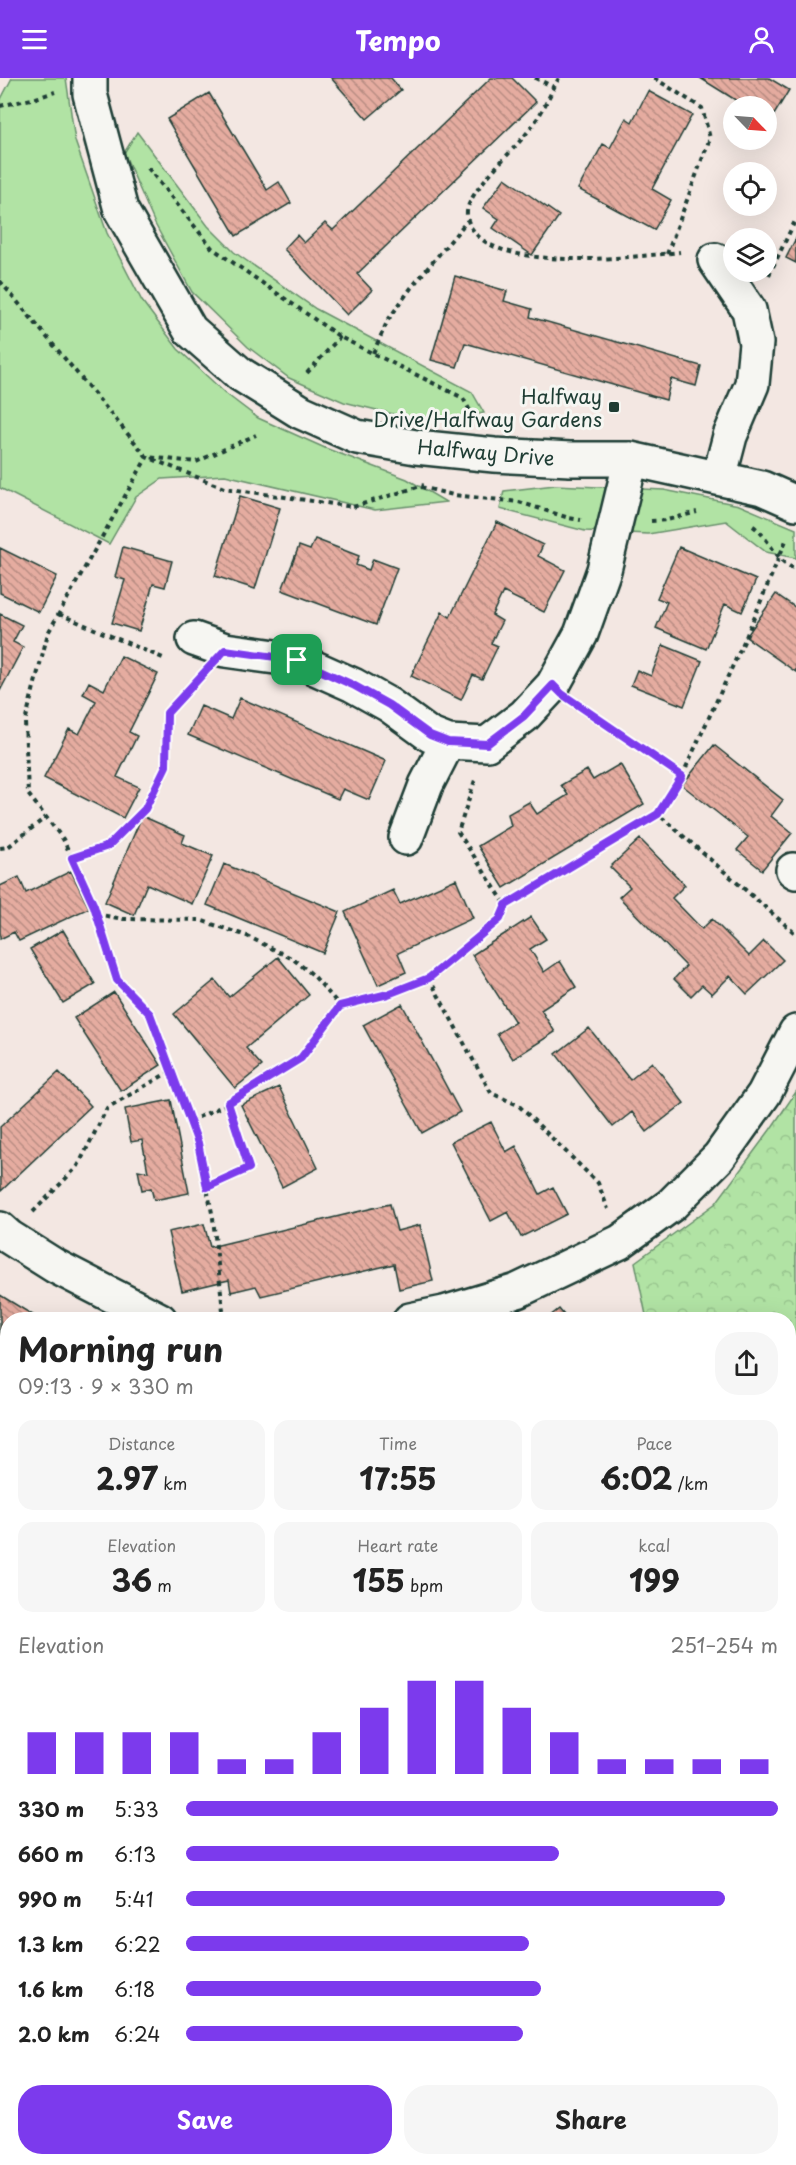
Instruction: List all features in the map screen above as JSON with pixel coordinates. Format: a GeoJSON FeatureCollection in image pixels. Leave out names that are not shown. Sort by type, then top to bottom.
{"type":"FeatureCollection","features":[{"type":"Feature","properties":{"kind":"street","name":"Halfway Drive"},"geometry":{"type":"LineString","coordinates":[[90,79],[90,94],[121,210],[190,330],[240,374],[301,412],[357,437],[416,447],[494,455],[631,459],[762,488],[796,503]]}},
{"type":"Feature","properties":{"kind":"street"},"geometry":{"type":"LineString","coordinates":[[715,260],[749,310],[756,343],[752,384],[730,436],[719,478]]}},
{"type":"Feature","properties":{"kind":"street"},"geometry":{"type":"LineString","coordinates":[[194,639],[225,650],[297,660],[353,685],[389,705],[430,735],[448,742],[487,744],[524,716],[553,685],[581,634],[604,570],[631,459]]}},
{"type":"Feature","properties":{"kind":"street"},"geometry":{"type":"LineString","coordinates":[[406,838],[426,785],[448,742]]}},
{"type":"Feature","properties":{"kind":"street"},"geometry":{"type":"LineString","coordinates":[[447,1312],[517,1291],[620,1242],[671,1205],[719,1157],[764,1094],[796,1032]]}},
{"type":"Feature","properties":{"kind":"street"},"geometry":{"type":"LineString","coordinates":[[4,1233],[56,1266],[145,1312]]}},
{"type":"Feature","properties":{"kind":"path"},"geometry":{"type":"LineString","coordinates":[[535,78],[554,87]]}},
{"type":"Feature","properties":{"kind":"path"},"geometry":{"type":"LineString","coordinates":[[559,78],[536,122],[477,190],[468,206],[467,221],[474,233],[489,244],[518,254],[557,260],[638,257],[696,250],[706,252],[715,260]]}},
{"type":"Feature","properties":{"kind":"path"},"geometry":{"type":"LineString","coordinates":[[654,78],[702,108],[710,138],[667,254]]}},
{"type":"Feature","properties":{"kind":"path"},"geometry":{"type":"LineString","coordinates":[[0,106],[36,98],[90,79]]}},
{"type":"Feature","properties":{"kind":"path"},"geometry":{"type":"LineString","coordinates":[[147,167],[212,248],[340,337],[463,398],[494,455]]}},
{"type":"Feature","properties":{"kind":"path"},"geometry":{"type":"LineString","coordinates":[[749,310],[774,266],[796,219]]}},
{"type":"Feature","properties":{"kind":"path"},"geometry":{"type":"LineString","coordinates":[[373,353],[388,320],[411,288],[467,221]]}},
{"type":"Feature","properties":{"kind":"path"},"geometry":{"type":"LineString","coordinates":[[0,281],[147,457],[224,488],[353,507],[430,484]]}},
{"type":"Feature","properties":{"kind":"path"},"geometry":{"type":"LineString","coordinates":[[306,374],[340,337]]}},
{"type":"Feature","properties":{"kind":"path"},"geometry":{"type":"LineString","coordinates":[[147,457],[196,462],[256,435]]}},
{"type":"Feature","properties":{"kind":"path"},"geometry":{"type":"LineString","coordinates":[[147,457],[48,633],[25,722],[28,794],[63,839],[96,914],[117,980],[150,1014],[198,1143],[213,1218],[223,1312]]}},
{"type":"Feature","properties":{"kind":"path"},"geometry":{"type":"LineString","coordinates":[[190,1121],[228,1103],[301,1058],[340,1006],[388,994],[429,978],[500,919],[506,905],[658,814],[682,776],[746,637],[788,536]]}},
{"type":"Feature","properties":{"kind":"path"},"geometry":{"type":"LineString","coordinates":[[58,614],[170,661],[194,639]]}},
{"type":"Feature","properties":{"kind":"path"},"geometry":{"type":"LineString","coordinates":[[72,858],[108,846],[145,809],[166,766],[167,713],[225,650]]}},
{"type":"Feature","properties":{"kind":"path"},"geometry":{"type":"LineString","coordinates":[[553,685],[562,694],[682,776]]}},
{"type":"Feature","properties":{"kind":"path"},"geometry":{"type":"LineString","coordinates":[[487,744],[458,832],[506,905]]}},
{"type":"Feature","properties":{"kind":"path"},"geometry":{"type":"LineString","coordinates":[[658,814],[796,934]]}},
{"type":"Feature","properties":{"kind":"path"},"geometry":{"type":"LineString","coordinates":[[0,848],[8,846],[46,817]]}},
{"type":"Feature","properties":{"kind":"path"},"geometry":{"type":"LineString","coordinates":[[96,914],[123,919],[200,920],[247,936],[293,959],[313,975],[340,1006]]}},
{"type":"Feature","properties":{"kind":"path"},"geometry":{"type":"LineString","coordinates":[[429,978],[491,1093],[518,1105],[598,1183],[620,1242]]}},
{"type":"Feature","properties":{"kind":"path"},"geometry":{"type":"LineString","coordinates":[[4,1233],[78,1166],[107,1107],[171,1071]]}},
{"type":"Feature","properties":{"kind":"path"},"geometry":{"type":"LineString","coordinates":[[207,1187],[249,1168],[228,1103]]}},
{"type":"Feature","properties":{"kind":"green space"},"geometry":{"type":"Polygon","coordinates":[[[12,78],[66,78],[75,141],[107,233],[142,301],[178,349],[225,393],[258,418],[325,448],[407,479],[446,502],[375,510],[225,475],[162,479],[136,497],[109,544],[0,488],[0,101],[12,78]]]}},
{"type":"Feature","properties":{"kind":"green space"},"geometry":{"type":"Polygon","coordinates":[[[137,132],[208,226],[234,252],[316,309],[472,392],[484,413],[453,418],[405,417],[344,402],[289,378],[248,347],[192,292],[155,224],[124,153],[137,132]]]}},
{"type":"Feature","properties":{"kind":"green space"},"geometry":{"type":"Polygon","coordinates":[[[555,485],[664,490],[739,505],[796,529],[796,558],[766,552],[726,521],[648,534],[585,531],[500,509],[504,491],[555,485]]]}},
{"type":"Feature","properties":{"kind":"green space"},"geometry":{"type":"Polygon","coordinates":[[[796,1092],[796,1312],[645,1312],[635,1262],[716,1203],[796,1092]]]}},
{"type":"Feature","properties":{"kind":"building"},"geometry":{"type":"Polygon","coordinates":[[[331,78],[391,78],[401,90],[367,119],[331,78]]]}},
{"type":"Feature","properties":{"kind":"building"},"geometry":{"type":"Polygon","coordinates":[[[491,78],[512,78],[536,102],[357,274],[372,290],[347,315],[284,249],[297,235],[304,243],[325,223],[333,230],[491,78]]]}},
{"type":"Feature","properties":{"kind":"building"},"geometry":{"type":"Polygon","coordinates":[[[700,78],[769,78],[789,90],[777,110],[777,96],[729,96],[700,78]]]}},
{"type":"Feature","properties":{"kind":"building"},"geometry":{"type":"Polygon","coordinates":[[[648,91],[692,115],[652,189],[671,200],[654,230],[578,189],[603,144],[610,148],[626,118],[632,122],[648,91]]]}},
{"type":"Feature","properties":{"kind":"building"},"geometry":{"type":"Polygon","coordinates":[[[209,93],[267,190],[279,182],[291,203],[236,236],[167,119],[209,93]]]}},
{"type":"Feature","properties":{"kind":"building"},"geometry":{"type":"Polygon","coordinates":[[[505,178],[559,216],[532,255],[493,228],[499,219],[483,208],[505,178]]]}},
{"type":"Feature","properties":{"kind":"building"},"geometry":{"type":"Polygon","coordinates":[[[796,238],[796,263],[786,258],[796,238]]]}},
{"type":"Feature","properties":{"kind":"building"},"geometry":{"type":"Polygon","coordinates":[[[455,276],[507,291],[504,301],[532,309],[530,317],[701,366],[696,386],[671,379],[666,400],[465,343],[457,367],[431,360],[455,276]]]}},
{"type":"Feature","properties":{"kind":"building"},"geometry":{"type":"Polygon","coordinates":[[[240,496],[280,508],[255,589],[215,576],[240,496]]]}},
{"type":"Feature","properties":{"kind":"building"},"geometry":{"type":"Polygon","coordinates":[[[497,522],[543,545],[538,556],[565,570],[544,612],[503,592],[492,615],[502,621],[491,643],[498,646],[482,679],[473,675],[461,700],[411,676],[442,612],[450,617],[497,522]]]}},
{"type":"Feature","properties":{"kind":"building"},"geometry":{"type":"Polygon","coordinates":[[[315,539],[359,556],[356,565],[369,570],[373,559],[397,568],[376,625],[282,590],[299,546],[310,550],[315,539]]]}},
{"type":"Feature","properties":{"kind":"building"},"geometry":{"type":"Polygon","coordinates":[[[123,547],[172,561],[165,587],[153,584],[139,631],[112,623],[125,580],[115,577],[123,547]]]}},
{"type":"Feature","properties":{"kind":"building"},"geometry":{"type":"Polygon","coordinates":[[[679,547],[756,580],[742,612],[725,604],[706,649],[656,628],[667,602],[657,598],[679,547]]]}},
{"type":"Feature","properties":{"kind":"building"},"geometry":{"type":"Polygon","coordinates":[[[0,548],[57,576],[39,612],[0,593],[0,548]]]}},
{"type":"Feature","properties":{"kind":"building"},"geometry":{"type":"Polygon","coordinates":[[[776,594],[796,608],[796,672],[746,637],[776,594]]]}},
{"type":"Feature","properties":{"kind":"building"},"geometry":{"type":"Polygon","coordinates":[[[0,614],[22,625],[13,642],[23,647],[0,691],[0,614]]]}},
{"type":"Feature","properties":{"kind":"building"},"geometry":{"type":"Polygon","coordinates":[[[663,645],[702,661],[684,706],[631,685],[637,670],[651,676],[663,645]]]}},
{"type":"Feature","properties":{"kind":"building"},"geometry":{"type":"Polygon","coordinates":[[[121,656],[158,674],[129,732],[137,736],[117,777],[139,787],[123,818],[44,778],[69,729],[79,734],[96,701],[83,694],[89,682],[104,690],[121,656]]]}},
{"type":"Feature","properties":{"kind":"building"},"geometry":{"type":"Polygon","coordinates":[[[240,698],[386,761],[369,800],[343,789],[338,799],[188,735],[201,706],[231,719],[240,698]]]}},
{"type":"Feature","properties":{"kind":"building"},"geometry":{"type":"Polygon","coordinates":[[[714,745],[783,800],[771,816],[792,833],[762,870],[737,850],[748,837],[682,785],[714,745]]]}},
{"type":"Feature","properties":{"kind":"building"},"geometry":{"type":"Polygon","coordinates":[[[620,764],[644,804],[504,888],[478,846],[511,826],[508,814],[529,802],[537,814],[568,795],[561,785],[587,770],[593,780],[620,764]]]}},
{"type":"Feature","properties":{"kind":"building"},"geometry":{"type":"Polygon","coordinates":[[[142,816],[185,835],[182,843],[213,856],[192,904],[147,884],[134,915],[105,902],[142,816]]]}},
{"type":"Feature","properties":{"kind":"building"},"geometry":{"type":"Polygon","coordinates":[[[640,839],[685,885],[672,898],[702,929],[712,919],[749,956],[764,941],[783,960],[747,994],[730,976],[712,994],[702,985],[691,996],[674,979],[686,966],[619,897],[630,887],[610,867],[640,839]]]}},
{"type":"Feature","properties":{"kind":"building"},"geometry":{"type":"Polygon","coordinates":[[[224,864],[340,912],[323,953],[207,905],[224,864]]]}},
{"type":"Feature","properties":{"kind":"building"},"geometry":{"type":"Polygon","coordinates":[[[71,871],[89,908],[19,941],[14,932],[0,939],[0,886],[19,877],[26,893],[71,871]]]}},
{"type":"Feature","properties":{"kind":"building"},"geometry":{"type":"Polygon","coordinates":[[[456,879],[473,918],[398,953],[406,972],[378,985],[345,912],[393,890],[400,904],[456,879]]]}},
{"type":"Feature","properties":{"kind":"building"},"geometry":{"type":"Polygon","coordinates":[[[531,917],[546,939],[530,949],[544,972],[560,961],[576,987],[541,1010],[555,1032],[513,1059],[497,1034],[515,1022],[472,955],[531,917]]]}},
{"type":"Feature","properties":{"kind":"building"},"geometry":{"type":"Polygon","coordinates":[[[63,930],[95,984],[63,1003],[30,949],[63,930]]]}},
{"type":"Feature","properties":{"kind":"building"},"geometry":{"type":"Polygon","coordinates":[[[278,957],[309,995],[246,1048],[262,1066],[235,1088],[174,1014],[215,980],[229,997],[278,957]]]}},
{"type":"Feature","properties":{"kind":"building"},"geometry":{"type":"Polygon","coordinates":[[[114,992],[161,1065],[121,1091],[74,1018],[114,992]]]}},
{"type":"Feature","properties":{"kind":"building"},"geometry":{"type":"Polygon","coordinates":[[[402,1004],[460,1112],[422,1133],[363,1025],[402,1004]]]}},
{"type":"Feature","properties":{"kind":"building"},"geometry":{"type":"Polygon","coordinates":[[[589,1028],[630,1080],[652,1062],[684,1103],[647,1132],[632,1112],[613,1127],[556,1054],[589,1028]]]}},
{"type":"Feature","properties":{"kind":"building"},"geometry":{"type":"Polygon","coordinates":[[[59,1072],[91,1106],[1,1191],[0,1127],[59,1072]]]}},
{"type":"Feature","properties":{"kind":"building"},"geometry":{"type":"Polygon","coordinates":[[[279,1087],[318,1168],[282,1187],[241,1105],[279,1087]]]}},
{"type":"Feature","properties":{"kind":"building"},"geometry":{"type":"Polygon","coordinates":[[[171,1100],[189,1193],[154,1200],[151,1188],[142,1190],[138,1170],[148,1172],[142,1140],[131,1142],[125,1109],[171,1100]]]}},
{"type":"Feature","properties":{"kind":"building"},"geometry":{"type":"Polygon","coordinates":[[[491,1122],[506,1152],[516,1146],[540,1194],[553,1187],[567,1214],[521,1237],[508,1212],[491,1221],[451,1142],[491,1122]]]}},
{"type":"Feature","properties":{"kind":"building"},"geometry":{"type":"Polygon","coordinates":[[[390,1204],[397,1231],[420,1225],[433,1281],[399,1289],[394,1264],[261,1296],[256,1286],[231,1292],[229,1280],[182,1291],[168,1232],[204,1224],[210,1247],[390,1204]]]}},
{"type":"Feature","properties":{"kind":"building"},"geometry":{"type":"Polygon","coordinates":[[[0,1295],[28,1312],[0,1312],[0,1295]]]}},
{"type":"Feature","properties":{"kind":"place","name":"Halfway Drive/Halfway Gardens"},"geometry":{"type":"Point","coordinates":[614,407]}},
{"type":"Feature","properties":{"kind":"route"},"geometry":{"type":"LineString","coordinates":[[225,650],[297,660],[353,685],[389,705],[430,735],[448,742],[487,744],[524,716],[553,685],[562,694],[682,776],[658,814],[506,905],[500,919],[429,978],[388,994],[340,1006],[301,1058],[240,1098],[228,1103],[249,1168],[207,1187],[198,1143],[150,1014],[117,980],[94,906],[72,858],[108,846],[145,809],[166,766],[167,713],[225,650]]}}]}
